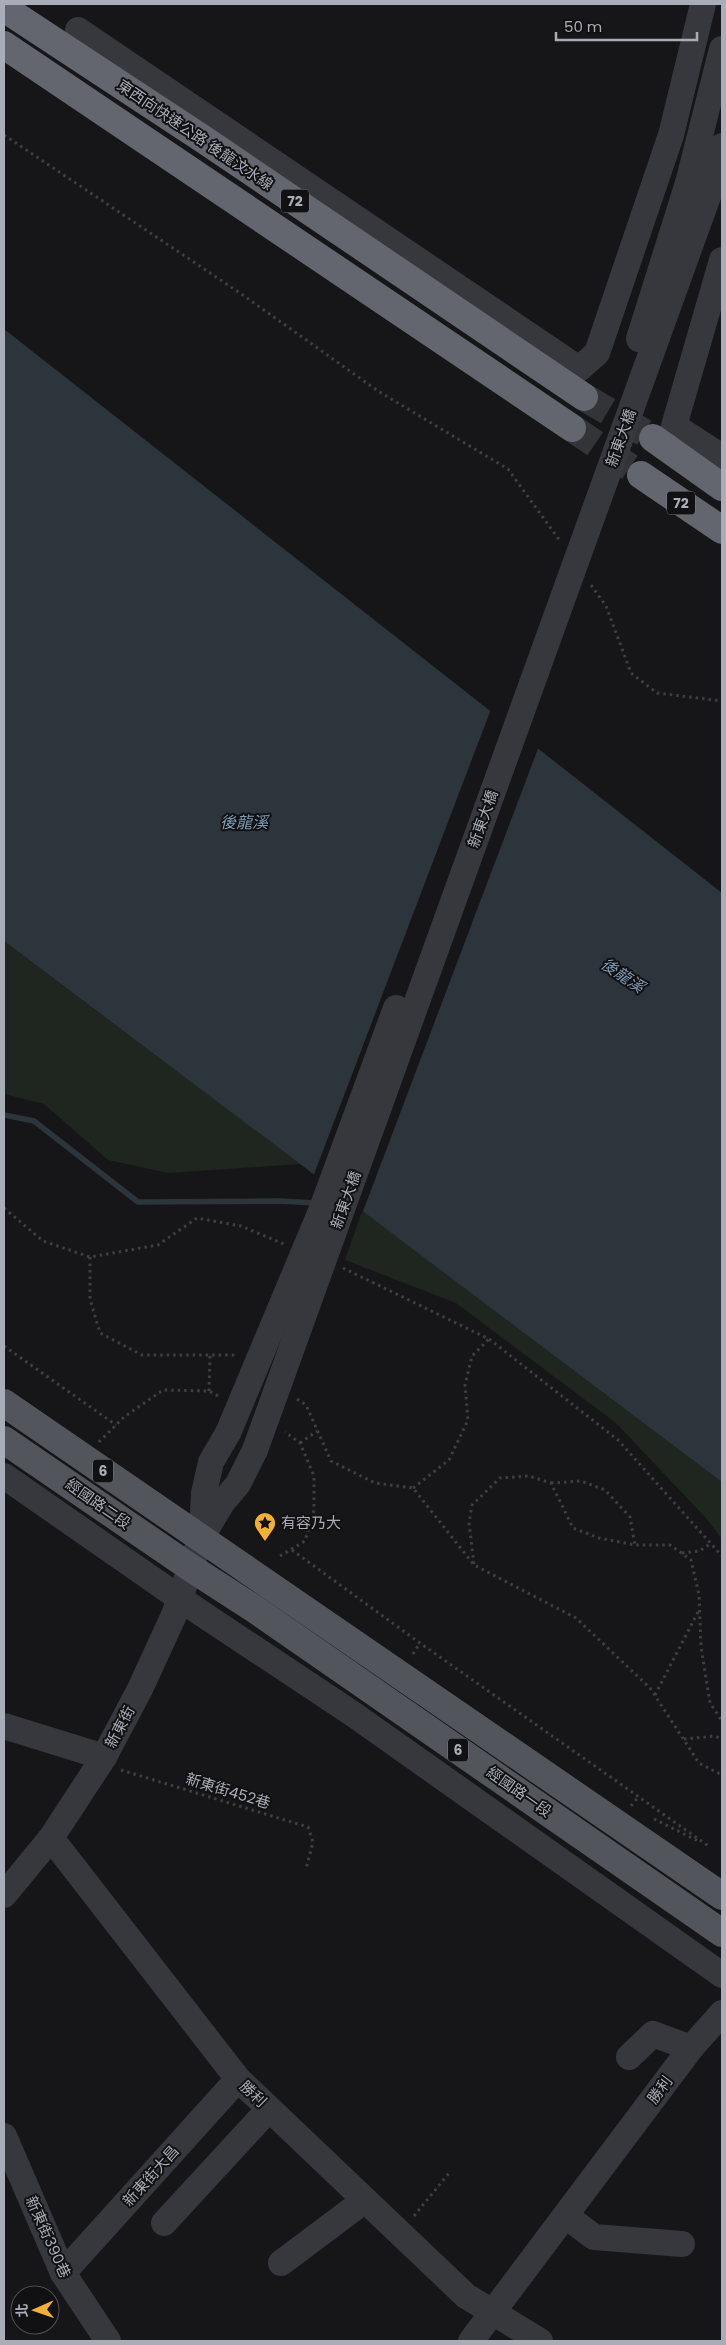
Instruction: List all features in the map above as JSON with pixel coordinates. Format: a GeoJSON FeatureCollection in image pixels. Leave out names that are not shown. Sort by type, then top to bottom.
{"type":"FeatureCollection","features":[{"type":"Feature","properties":{"kind":"highway","name":"東西向快速公路 後龍汶水線"},"geometry":{"type":"LineString","coordinates":[[4,8],[203,139],[584,397]]}},
{"type":"Feature","properties":{"kind":"highway","name":"東西向快速公路 後龍汶水線"},"geometry":{"type":"LineString","coordinates":[[4,45],[572,428]]}},
{"type":"Feature","properties":{"kind":"highway","name":"72"},"geometry":{"type":"LineString","coordinates":[[652,438],[722,486]]}},
{"type":"Feature","properties":{"kind":"highway","name":"72"},"geometry":{"type":"LineString","coordinates":[[641,475],[722,530]]}},
{"type":"Feature","properties":{"kind":"main road","name":"經國路二段"},"geometry":{"type":"LineString","coordinates":[[4,1403],[201,1538]]}},
{"type":"Feature","properties":{"kind":"main road","name":"經國路二段"},"geometry":{"type":"LineString","coordinates":[[4,1440],[191,1568]]}},
{"type":"Feature","properties":{"kind":"main road","name":"經國路一段"},"geometry":{"type":"LineString","coordinates":[[201,1538],[272,1589],[722,1896]]}},
{"type":"Feature","properties":{"kind":"main road","name":"經國路一段"},"geometry":{"type":"LineString","coordinates":[[191,1568],[264,1615],[722,1933]]}},
{"type":"Feature","properties":{"kind":"street"},"geometry":{"type":"LineString","coordinates":[[78,30],[579,369],[597,353],[671,135],[703,4]]}},
{"type":"Feature","properties":{"kind":"street"},"geometry":{"type":"LineString","coordinates":[[700,185],[722,49]]}},
{"type":"Feature","properties":{"kind":"street"},"geometry":{"type":"LineString","coordinates":[[700,185],[722,146]]}},
{"type":"Feature","properties":{"kind":"street","name":"新東大橋"},"geometry":{"type":"LineString","coordinates":[[201,1538],[204,1493],[211,1462],[228,1433],[324,1202],[627,376],[700,185]]}},
{"type":"Feature","properties":{"kind":"street","name":"新東大橋"},"geometry":{"type":"LineString","coordinates":[[201,1538],[222,1503],[238,1484],[255,1450],[700,185]]}},
{"type":"Feature","properties":{"kind":"street"},"geometry":{"type":"LineString","coordinates":[[722,260],[674,426],[722,457]]}},
{"type":"Feature","properties":{"kind":"street"},"geometry":{"type":"LineString","coordinates":[[4,1476],[369,1725],[722,1975]]}},
{"type":"Feature","properties":{"kind":"street","name":"新東街"},"geometry":{"type":"LineString","coordinates":[[4,1895],[51,1838],[102,1760],[140,1689],[180,1597],[201,1538]]}},
{"type":"Feature","properties":{"kind":"street"},"geometry":{"type":"LineString","coordinates":[[4,1726],[102,1760]]}},
{"type":"Feature","properties":{"kind":"street","name":"勝利"},"geometry":{"type":"LineString","coordinates":[[51,1838],[238,2079],[466,2296],[540,2341]]}},
{"type":"Feature","properties":{"kind":"street","name":"勝利"},"geometry":{"type":"LineString","coordinates":[[494,2313],[692,2048],[722,2013]]}},
{"type":"Feature","properties":{"kind":"street"},"geometry":{"type":"LineString","coordinates":[[628,2057],[653,2034],[692,2048]]}},
{"type":"Feature","properties":{"kind":"street","name":"新東街大昌"},"geometry":{"type":"LineString","coordinates":[[63,2273],[238,2079]]}},
{"type":"Feature","properties":{"kind":"street"},"geometry":{"type":"LineString","coordinates":[[164,2223],[269,2108]]}},
{"type":"Feature","properties":{"kind":"street","name":"新東街390巷"},"geometry":{"type":"LineString","coordinates":[[4,2136],[63,2273],[100,2338]]}},
{"type":"Feature","properties":{"kind":"street"},"geometry":{"type":"LineString","coordinates":[[281,2263],[365,2200]]}},
{"type":"Feature","properties":{"kind":"street"},"geometry":{"type":"LineString","coordinates":[[566,2216],[594,2237],[682,2244]]}},
{"type":"Feature","properties":{"kind":"street"},"geometry":{"type":"LineString","coordinates":[[471,2341],[494,2313]]}},
{"type":"Feature","properties":{"kind":"path"},"geometry":{"type":"LineString","coordinates":[[4,135],[240,293],[378,392],[508,469],[560,542]]}},
{"type":"Feature","properties":{"kind":"path"},"geometry":{"type":"LineString","coordinates":[[589,582],[606,606],[631,673],[657,693],[722,701]]}},
{"type":"Feature","properties":{"kind":"path"},"geometry":{"type":"LineString","coordinates":[[4,1208],[43,1240],[90,1257],[158,1246],[197,1218],[241,1226],[293,1248]]}},
{"type":"Feature","properties":{"kind":"path"},"geometry":{"type":"LineString","coordinates":[[90,1257],[90,1299],[100,1334],[142,1355],[233,1355],[241,1361]]}},
{"type":"Feature","properties":{"kind":"path"},"geometry":{"type":"LineString","coordinates":[[337,1266],[489,1339],[618,1440],[712,1542],[722,1556]]}},
{"type":"Feature","properties":{"kind":"path"},"geometry":{"type":"LineString","coordinates":[[413,1488],[449,1460],[468,1420],[466,1385],[472,1356],[489,1339]]}},
{"type":"Feature","properties":{"kind":"path"},"geometry":{"type":"LineString","coordinates":[[4,1346],[116,1425]]}},
{"type":"Feature","properties":{"kind":"path"},"geometry":{"type":"LineString","coordinates":[[209,1391],[210,1356]]}},
{"type":"Feature","properties":{"kind":"path"},"geometry":{"type":"LineString","coordinates":[[290,1394],[306,1405],[331,1462],[375,1483],[413,1488],[474,1565],[576,1618],[650,1688],[699,1763],[722,1775]]}},
{"type":"Feature","properties":{"kind":"path"},"geometry":{"type":"LineString","coordinates":[[300,1443],[317,1431]]}},
{"type":"Feature","properties":{"kind":"path"},"geometry":{"type":"LineString","coordinates":[[474,1565],[469,1523],[472,1505],[500,1478],[529,1476],[551,1483],[581,1481],[605,1490],[630,1517],[634,1545]]}},
{"type":"Feature","properties":{"kind":"path"},"geometry":{"type":"LineString","coordinates":[[551,1483],[573,1528],[599,1538],[634,1545],[670,1545],[691,1560],[699,1595],[701,1647],[710,1703],[722,1721]]}},
{"type":"Feature","properties":{"kind":"path"},"geometry":{"type":"LineString","coordinates":[[681,1553],[699,1551],[712,1542]]}},
{"type":"Feature","properties":{"kind":"path"},"geometry":{"type":"LineString","coordinates":[[292,1550],[420,1643],[710,1847],[648,1816]]}},
{"type":"Feature","properties":{"kind":"path"},"geometry":{"type":"LineString","coordinates":[[655,1696],[700,1608]]}},
{"type":"Feature","properties":{"kind":"path"},"geometry":{"type":"LineString","coordinates":[[413,1654],[420,1643]]}},
{"type":"Feature","properties":{"kind":"path"},"geometry":{"type":"LineString","coordinates":[[684,1739],[714,1736],[722,1739]]}},
{"type":"Feature","properties":{"kind":"path","name":"新東街452巷"},"geometry":{"type":"LineString","coordinates":[[102,1760],[308,1827],[312,1842],[306,1869]]}},
{"type":"Feature","properties":{"kind":"path"},"geometry":{"type":"LineString","coordinates":[[639,1796],[630,1808],[639,1812]]}},
{"type":"Feature","properties":{"kind":"path"},"geometry":{"type":"LineString","coordinates":[[400,2233],[450,2172]]}},
{"type":"Feature","properties":{"kind":"shaded area"},"geometry":{"type":"Polygon","coordinates":[[[4,941],[300,1164],[168,1173],[108,1160],[44,1104],[4,1094],[4,941]]]}},
{"type":"Feature","properties":{"kind":"shaded area"},"geometry":{"type":"Polygon","coordinates":[[[362,1211],[722,1475],[722,1539],[705,1517],[616,1423],[456,1303],[345,1260],[362,1211]]]}},
{"type":"Feature","properties":{"kind":"water","name":"後龍溪"},"geometry":{"type":"Polygon","coordinates":[[[4,329],[722,893],[722,1482],[4,941],[4,329]]]}},
{"type":"Feature","properties":{"kind":"pier"},"geometry":{"type":"Polygon","coordinates":[[[491,709],[539,746],[362,1214],[313,1177],[491,709]]]}},
{"type":"Feature","properties":{"kind":"waterway"},"geometry":{"type":"LineString","coordinates":[[4,1115],[34,1121],[138,1202],[279,1201],[316,1203]]}},
{"type":"Feature","properties":{"kind":"tunnel"},"geometry":{"type":"LineString","coordinates":[[584,397],[653,438]]}},
{"type":"Feature","properties":{"kind":"tunnel"},"geometry":{"type":"LineString","coordinates":[[572,428],[641,475]]}},
{"type":"Feature","properties":{"kind":"place","name":"有容乃大"},"geometry":{"type":"Point","coordinates":[265,1542]}}]}
